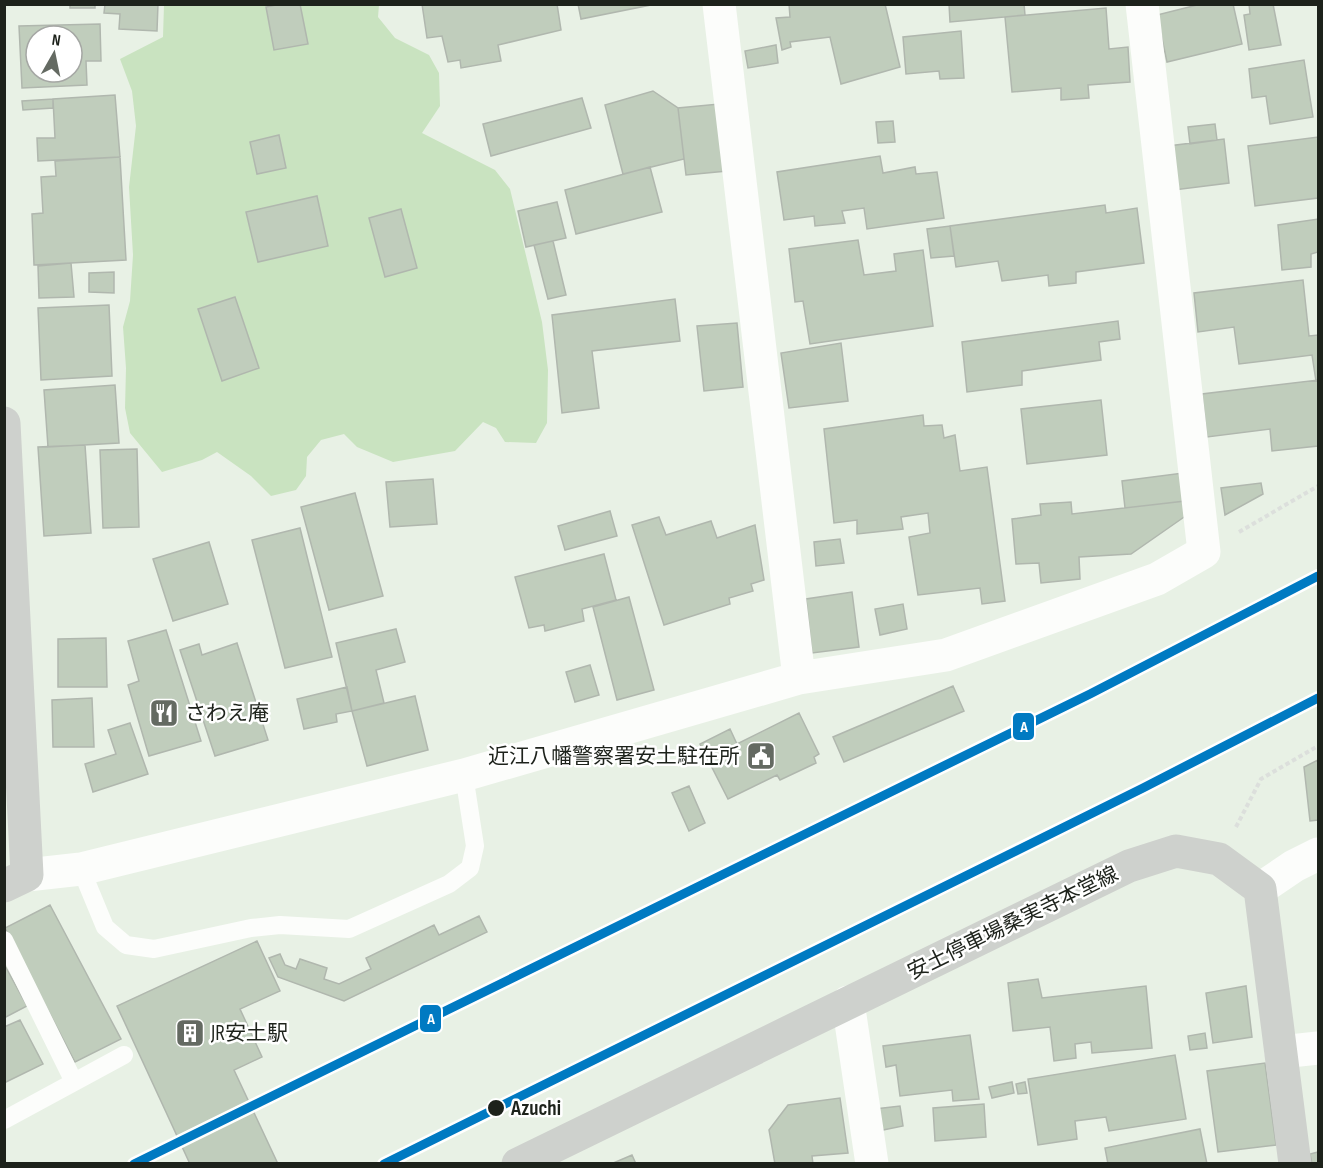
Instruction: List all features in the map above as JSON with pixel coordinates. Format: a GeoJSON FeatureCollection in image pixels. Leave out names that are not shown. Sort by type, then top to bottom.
{"type":"FeatureCollection","features":[{"type":"Feature","properties":{"kind":"main road"},"geometry":{"type":"LineString","coordinates":[[4,423],[16,880]]}},
{"type":"Feature","properties":{"kind":"main road","name":"安土停車場桑実寺本堂線"},"geometry":{"type":"LineString","coordinates":[[518,1164],[1129,866],[1176,851],[1219,860],[1260,889]]}},
{"type":"Feature","properties":{"kind":"main road"},"geometry":{"type":"LineString","coordinates":[[1260,889],[1295,1164]]}},
{"type":"Feature","properties":{"kind":"street"},"geometry":{"type":"LineString","coordinates":[[719,4],[799,678]]}},
{"type":"Feature","properties":{"kind":"street"},"geometry":{"type":"LineString","coordinates":[[16,880],[81,869],[464,775],[799,678],[946,655],[1157,579],[1204,552],[1143,5]]}},
{"type":"Feature","properties":{"kind":"street"},"geometry":{"type":"LineString","coordinates":[[1260,889],[1294,866],[1318,854]]}},
{"type":"Feature","properties":{"kind":"street"},"geometry":{"type":"LineString","coordinates":[[848,1002],[872,1164]]}},
{"type":"Feature","properties":{"kind":"street"},"geometry":{"type":"LineString","coordinates":[[1281,1052],[1318,1048]]}},
{"type":"Feature","properties":{"kind":"lane"},"geometry":{"type":"LineString","coordinates":[[81,869],[105,927],[126,945],[154,949],[251,928],[280,925],[349,929],[449,884],[470,868],[475,846],[464,775]]}},
{"type":"Feature","properties":{"kind":"lane"},"geometry":{"type":"LineString","coordinates":[[4,940],[74,1082]]}},
{"type":"Feature","properties":{"kind":"lane"},"geometry":{"type":"LineString","coordinates":[[4,1120],[124,1055]]}},
{"type":"Feature","properties":{"kind":"path"},"geometry":{"type":"LineString","coordinates":[[1204,552],[1318,486]]}},
{"type":"Feature","properties":{"kind":"path"},"geometry":{"type":"LineString","coordinates":[[1219,860],[1261,779],[1318,746]]}},
{"type":"Feature","properties":{"kind":"green space"},"geometry":{"type":"Polygon","coordinates":[[[164,5],[379,5],[378,17],[395,38],[429,55],[439,73],[440,106],[422,133],[495,170],[510,189],[542,322],[548,370],[547,423],[536,443],[505,442],[496,428],[483,422],[455,451],[393,462],[357,447],[344,434],[321,440],[307,457],[306,476],[296,490],[271,496],[251,476],[217,452],[202,460],[162,472],[130,433],[125,408],[126,368],[123,327],[130,301],[133,255],[129,187],[136,126],[132,91],[120,59],[163,37],[164,5]]]}},
{"type":"Feature","properties":{"kind":"building"},"geometry":{"type":"Polygon","coordinates":[[[70,4],[95,4],[95,8],[70,8],[70,4]]]}},
{"type":"Feature","properties":{"kind":"building"},"geometry":{"type":"Polygon","coordinates":[[[105,4],[158,4],[157,31],[119,29],[120,14],[104,13],[105,4]]]}},
{"type":"Feature","properties":{"kind":"building"},"geometry":{"type":"Polygon","coordinates":[[[300,4],[308,44],[274,50],[266,7],[300,4]]]}},
{"type":"Feature","properties":{"kind":"building"},"geometry":{"type":"Polygon","coordinates":[[[422,4],[557,4],[561,30],[498,45],[501,61],[461,68],[460,60],[448,62],[442,36],[427,38],[422,4]]]}},
{"type":"Feature","properties":{"kind":"building"},"geometry":{"type":"Polygon","coordinates":[[[578,4],[656,4],[581,19],[578,4]]]}},
{"type":"Feature","properties":{"kind":"building"},"geometry":{"type":"Polygon","coordinates":[[[789,4],[885,4],[900,67],[841,84],[830,37],[790,42],[791,47],[782,50],[776,18],[790,17],[789,4]]]}},
{"type":"Feature","properties":{"kind":"building"},"geometry":{"type":"Polygon","coordinates":[[[949,4],[1024,4],[1025,15],[950,22],[949,4]]]}},
{"type":"Feature","properties":{"kind":"building"},"geometry":{"type":"Polygon","coordinates":[[[1201,4],[1233,4],[1242,44],[1167,62],[1157,15],[1201,4]]]}},
{"type":"Feature","properties":{"kind":"building"},"geometry":{"type":"Polygon","coordinates":[[[1249,4],[1273,4],[1281,45],[1249,50],[1244,15],[1250,14],[1249,4]]]}},
{"type":"Feature","properties":{"kind":"building"},"geometry":{"type":"Polygon","coordinates":[[[1106,8],[1109,49],[1128,47],[1130,82],[1088,85],[1089,98],[1061,100],[1061,88],[1012,92],[1005,17],[1106,8]]]}},
{"type":"Feature","properties":{"kind":"building"},"geometry":{"type":"Polygon","coordinates":[[[84,24],[100,24],[101,61],[86,61],[87,85],[22,88],[19,26],[24,26],[24,84],[84,84],[84,24]]]}},
{"type":"Feature","properties":{"kind":"building"},"geometry":{"type":"Polygon","coordinates":[[[961,31],[964,78],[940,79],[939,71],[906,74],[903,37],[961,31]]]}},
{"type":"Feature","properties":{"kind":"building"},"geometry":{"type":"Polygon","coordinates":[[[776,45],[778,63],[748,68],[745,51],[776,45]]]}},
{"type":"Feature","properties":{"kind":"building"},"geometry":{"type":"Polygon","coordinates":[[[1304,60],[1313,117],[1270,124],[1266,96],[1252,98],[1249,69],[1304,60]]]}},
{"type":"Feature","properties":{"kind":"building"},"geometry":{"type":"Polygon","coordinates":[[[653,91],[678,108],[684,159],[623,174],[605,105],[653,91]]]}},
{"type":"Feature","properties":{"kind":"building"},"geometry":{"type":"Polygon","coordinates":[[[115,95],[120,157],[38,161],[37,138],[55,138],[53,99],[115,95]]]}},
{"type":"Feature","properties":{"kind":"building"},"geometry":{"type":"Polygon","coordinates":[[[582,98],[591,128],[491,156],[483,124],[582,98]]]}},
{"type":"Feature","properties":{"kind":"building"},"geometry":{"type":"Polygon","coordinates":[[[53,99],[53,108],[23,110],[22,101],[53,99]]]}},
{"type":"Feature","properties":{"kind":"building"},"geometry":{"type":"Polygon","coordinates":[[[719,104],[727,171],[686,175],[678,108],[719,104]]]}},
{"type":"Feature","properties":{"kind":"building"},"geometry":{"type":"Polygon","coordinates":[[[893,121],[895,142],[878,143],[876,122],[893,121]]]}},
{"type":"Feature","properties":{"kind":"building"},"geometry":{"type":"Polygon","coordinates":[[[1215,124],[1217,140],[1190,144],[1188,127],[1215,124]]]}},
{"type":"Feature","properties":{"kind":"building"},"geometry":{"type":"Polygon","coordinates":[[[279,135],[286,168],[257,174],[250,142],[279,135]]]}},
{"type":"Feature","properties":{"kind":"building"},"geometry":{"type":"Polygon","coordinates":[[[1318,137],[1318,198],[1255,206],[1248,146],[1318,137]]]}},
{"type":"Feature","properties":{"kind":"building"},"geometry":{"type":"Polygon","coordinates":[[[1224,139],[1229,183],[1174,190],[1168,146],[1224,139]]]}},
{"type":"Feature","properties":{"kind":"building"},"geometry":{"type":"Polygon","coordinates":[[[880,156],[883,173],[915,167],[916,174],[937,172],[944,218],[867,229],[864,208],[842,211],[845,223],[815,226],[814,216],[784,220],[777,172],[880,156]]]}},
{"type":"Feature","properties":{"kind":"building"},"geometry":{"type":"Polygon","coordinates":[[[120,157],[126,260],[34,265],[32,214],[43,213],[41,177],[56,176],[55,161],[120,157]]]}},
{"type":"Feature","properties":{"kind":"building"},"geometry":{"type":"Polygon","coordinates":[[[650,167],[662,212],[576,234],[565,190],[650,167]]]}},
{"type":"Feature","properties":{"kind":"building"},"geometry":{"type":"Polygon","coordinates":[[[317,196],[328,246],[258,262],[246,212],[317,196]]]}},
{"type":"Feature","properties":{"kind":"building"},"geometry":{"type":"Polygon","coordinates":[[[557,202],[566,238],[526,247],[518,211],[557,202]]]}},
{"type":"Feature","properties":{"kind":"building"},"geometry":{"type":"Polygon","coordinates":[[[1105,205],[1106,213],[1137,208],[1144,263],[1076,272],[1076,283],[1049,286],[1048,275],[1002,281],[998,261],[956,267],[950,226],[1105,205]]]}},
{"type":"Feature","properties":{"kind":"building"},"geometry":{"type":"Polygon","coordinates":[[[401,209],[417,268],[385,277],[369,218],[401,209]]]}},
{"type":"Feature","properties":{"kind":"building"},"geometry":{"type":"Polygon","coordinates":[[[1318,219],[1318,252],[1311,254],[1311,267],[1282,270],[1278,225],[1318,219]]]}},
{"type":"Feature","properties":{"kind":"building"},"geometry":{"type":"Polygon","coordinates":[[[950,226],[954,256],[931,258],[927,229],[950,226]]]}},
{"type":"Feature","properties":{"kind":"building"},"geometry":{"type":"Polygon","coordinates":[[[858,240],[864,275],[896,271],[894,254],[923,250],[933,326],[810,344],[803,301],[795,302],[789,249],[858,240]]]}},
{"type":"Feature","properties":{"kind":"building"},"geometry":{"type":"Polygon","coordinates":[[[553,241],[566,295],[548,299],[534,245],[553,241]]]}},
{"type":"Feature","properties":{"kind":"building"},"geometry":{"type":"Polygon","coordinates":[[[71,263],[74,297],[39,298],[38,266],[71,263]]]}},
{"type":"Feature","properties":{"kind":"building"},"geometry":{"type":"Polygon","coordinates":[[[114,272],[114,293],[89,292],[89,273],[114,272]]]}},
{"type":"Feature","properties":{"kind":"building"},"geometry":{"type":"Polygon","coordinates":[[[1303,280],[1309,336],[1318,335],[1318,380],[1316,381],[1312,355],[1239,364],[1234,327],[1198,332],[1194,293],[1303,280]]]}},
{"type":"Feature","properties":{"kind":"building"},"geometry":{"type":"Polygon","coordinates":[[[235,297],[259,368],[222,381],[198,309],[235,297]]]}},
{"type":"Feature","properties":{"kind":"building"},"geometry":{"type":"Polygon","coordinates":[[[675,299],[680,341],[592,351],[599,408],[562,413],[552,315],[675,299]]]}},
{"type":"Feature","properties":{"kind":"building"},"geometry":{"type":"Polygon","coordinates":[[[109,305],[112,376],[41,380],[38,308],[109,305]]]}},
{"type":"Feature","properties":{"kind":"building"},"geometry":{"type":"Polygon","coordinates":[[[1118,321],[1120,339],[1099,342],[1101,360],[1022,371],[1022,385],[967,392],[962,342],[1118,321]]]}},
{"type":"Feature","properties":{"kind":"building"},"geometry":{"type":"Polygon","coordinates":[[[737,323],[743,387],[704,391],[697,326],[737,323]]]}},
{"type":"Feature","properties":{"kind":"building"},"geometry":{"type":"Polygon","coordinates":[[[841,343],[848,401],[789,408],[781,353],[841,343]]]}},
{"type":"Feature","properties":{"kind":"building"},"geometry":{"type":"Polygon","coordinates":[[[1318,380],[1318,446],[1272,451],[1270,429],[1207,437],[1202,394],[1318,380]]]}},
{"type":"Feature","properties":{"kind":"building"},"geometry":{"type":"Polygon","coordinates":[[[115,385],[119,443],[48,447],[44,390],[115,385]]]}},
{"type":"Feature","properties":{"kind":"building"},"geometry":{"type":"Polygon","coordinates":[[[1101,400],[1107,455],[1027,464],[1021,409],[1101,400]]]}},
{"type":"Feature","properties":{"kind":"building"},"geometry":{"type":"Polygon","coordinates":[[[923,415],[924,426],[942,425],[944,438],[955,435],[960,471],[987,467],[1005,601],[982,604],[980,588],[918,595],[909,537],[930,533],[928,513],[901,517],[903,529],[857,534],[857,520],[834,523],[824,429],[923,415]]]}},
{"type":"Feature","properties":{"kind":"building"},"geometry":{"type":"Polygon","coordinates":[[[85,445],[91,533],[44,536],[38,447],[85,445]]]}},
{"type":"Feature","properties":{"kind":"building"},"geometry":{"type":"Polygon","coordinates":[[[137,449],[139,527],[103,528],[100,450],[137,449]]]}},
{"type":"Feature","properties":{"kind":"building"},"geometry":{"type":"Polygon","coordinates":[[[1183,473],[1185,501],[1125,508],[1122,481],[1183,473]]]}},
{"type":"Feature","properties":{"kind":"building"},"geometry":{"type":"Polygon","coordinates":[[[433,479],[437,524],[390,527],[386,482],[433,479]]]}},
{"type":"Feature","properties":{"kind":"building"},"geometry":{"type":"Polygon","coordinates":[[[1261,483],[1263,494],[1225,515],[1221,488],[1261,483]]]}},
{"type":"Feature","properties":{"kind":"building"},"geometry":{"type":"Polygon","coordinates":[[[355,493],[383,596],[329,610],[301,507],[355,493]]]}},
{"type":"Feature","properties":{"kind":"building"},"geometry":{"type":"Polygon","coordinates":[[[1185,501],[1187,515],[1131,554],[1079,557],[1080,579],[1041,583],[1039,563],[1016,564],[1012,519],[1041,515],[1040,504],[1071,502],[1072,514],[1185,501]]]}},
{"type":"Feature","properties":{"kind":"building"},"geometry":{"type":"Polygon","coordinates":[[[610,511],[617,536],[565,550],[558,526],[610,511]]]}},
{"type":"Feature","properties":{"kind":"building"},"geometry":{"type":"Polygon","coordinates":[[[659,517],[666,535],[711,521],[717,538],[755,525],[764,580],[751,584],[753,591],[729,598],[730,604],[664,625],[632,525],[659,517]]]}},
{"type":"Feature","properties":{"kind":"building"},"geometry":{"type":"Polygon","coordinates":[[[300,528],[332,657],[285,668],[252,540],[300,528]]]}},
{"type":"Feature","properties":{"kind":"building"},"geometry":{"type":"Polygon","coordinates":[[[840,539],[844,563],[816,566],[814,542],[840,539]]]}},
{"type":"Feature","properties":{"kind":"building"},"geometry":{"type":"Polygon","coordinates":[[[209,542],[228,604],[173,621],[153,559],[209,542]]]}},
{"type":"Feature","properties":{"kind":"building"},"geometry":{"type":"Polygon","coordinates":[[[604,554],[616,600],[582,609],[584,621],[545,631],[544,625],[529,628],[515,577],[604,554]]]}},
{"type":"Feature","properties":{"kind":"building"},"geometry":{"type":"Polygon","coordinates":[[[852,592],[859,647],[812,653],[806,599],[852,592]]]}},
{"type":"Feature","properties":{"kind":"building"},"geometry":{"type":"Polygon","coordinates":[[[629,597],[654,690],[617,700],[593,607],[629,597]]]}},
{"type":"Feature","properties":{"kind":"building"},"geometry":{"type":"Polygon","coordinates":[[[903,604],[907,629],[880,635],[875,609],[903,604]]]}},
{"type":"Feature","properties":{"kind":"building"},"geometry":{"type":"Polygon","coordinates":[[[396,629],[405,662],[376,670],[384,703],[352,711],[336,643],[396,629]]]}},
{"type":"Feature","properties":{"kind":"building","name":"さわえ庵"},"geometry":{"type":"Polygon","coordinates":[[[166,630],[201,741],[149,756],[128,685],[139,681],[128,641],[166,630]]]}},
{"type":"Feature","properties":{"kind":"building"},"geometry":{"type":"Polygon","coordinates":[[[106,638],[107,687],[58,687],[58,639],[106,638]]]}},
{"type":"Feature","properties":{"kind":"building"},"geometry":{"type":"Polygon","coordinates":[[[237,643],[268,740],[215,756],[180,650],[199,644],[202,655],[237,643]]]}},
{"type":"Feature","properties":{"kind":"building"},"geometry":{"type":"Polygon","coordinates":[[[590,665],[599,695],[575,702],[566,672],[590,665]]]}},
{"type":"Feature","properties":{"kind":"building"},"geometry":{"type":"Polygon","coordinates":[[[953,686],[964,711],[844,762],[833,737],[953,686]]]}},
{"type":"Feature","properties":{"kind":"building"},"geometry":{"type":"Polygon","coordinates":[[[347,687],[352,711],[336,714],[337,722],[304,729],[297,699],[347,687]]]}},
{"type":"Feature","properties":{"kind":"building"},"geometry":{"type":"Polygon","coordinates":[[[415,696],[428,750],[367,766],[352,711],[415,696]]]}},
{"type":"Feature","properties":{"kind":"building"},"geometry":{"type":"Polygon","coordinates":[[[92,698],[94,747],[53,747],[52,700],[92,698]]]}},
{"type":"Feature","properties":{"kind":"building","name":"近江八幡警察署安土駐在所"},"geometry":{"type":"Polygon","coordinates":[[[799,713],[819,754],[814,757],[816,763],[780,780],[777,775],[728,799],[700,744],[730,729],[737,744],[799,713]]]}},
{"type":"Feature","properties":{"kind":"building"},"geometry":{"type":"Polygon","coordinates":[[[130,723],[148,774],[93,792],[85,764],[116,754],[108,730],[130,723]]]}},
{"type":"Feature","properties":{"kind":"building"},"geometry":{"type":"Polygon","coordinates":[[[1318,760],[1318,820],[1310,821],[1304,767],[1318,760]]]}},
{"type":"Feature","properties":{"kind":"building"},"geometry":{"type":"Polygon","coordinates":[[[689,786],[705,823],[689,831],[672,793],[689,786]]]}},
{"type":"Feature","properties":{"kind":"building"},"geometry":{"type":"Polygon","coordinates":[[[50,905],[121,1039],[75,1062],[5,928],[50,905]]]}},
{"type":"Feature","properties":{"kind":"building"},"geometry":{"type":"Polygon","coordinates":[[[479,916],[487,932],[344,1001],[278,977],[269,958],[280,954],[285,965],[296,969],[300,959],[327,968],[324,979],[339,984],[371,969],[366,958],[434,925],[439,935],[479,916]]]}},
{"type":"Feature","properties":{"kind":"building","name":"JR安土駅"},"geometry":{"type":"Polygon","coordinates":[[[257,941],[280,991],[240,1009],[262,1057],[234,1070],[278,1164],[190,1164],[117,1006],[257,941]]]}},
{"type":"Feature","properties":{"kind":"building"},"geometry":{"type":"Polygon","coordinates":[[[4,964],[27,1006],[4,1018],[4,964]]]}},
{"type":"Feature","properties":{"kind":"building"},"geometry":{"type":"Polygon","coordinates":[[[1038,979],[1042,998],[1146,986],[1152,1048],[1092,1053],[1091,1042],[1075,1044],[1076,1058],[1054,1061],[1050,1027],[1013,1031],[1008,983],[1038,979]]]}},
{"type":"Feature","properties":{"kind":"building"},"geometry":{"type":"Polygon","coordinates":[[[1246,986],[1252,1037],[1213,1043],[1206,993],[1246,986]]]}},
{"type":"Feature","properties":{"kind":"building"},"geometry":{"type":"Polygon","coordinates":[[[20,1020],[43,1064],[4,1083],[4,1027],[20,1020]]]}},
{"type":"Feature","properties":{"kind":"building"},"geometry":{"type":"Polygon","coordinates":[[[1205,1033],[1207,1048],[1190,1050],[1188,1036],[1205,1033]]]}},
{"type":"Feature","properties":{"kind":"building"},"geometry":{"type":"Polygon","coordinates":[[[970,1035],[979,1099],[953,1101],[952,1090],[900,1096],[896,1065],[886,1067],[883,1046],[970,1035]]]}},
{"type":"Feature","properties":{"kind":"building"},"geometry":{"type":"Polygon","coordinates":[[[1175,1055],[1186,1119],[1109,1131],[1106,1117],[1075,1121],[1077,1139],[1038,1145],[1028,1079],[1175,1055]]]}},
{"type":"Feature","properties":{"kind":"building"},"geometry":{"type":"Polygon","coordinates":[[[1265,1063],[1276,1145],[1218,1152],[1207,1071],[1265,1063]]]}},
{"type":"Feature","properties":{"kind":"building"},"geometry":{"type":"Polygon","coordinates":[[[1012,1082],[1014,1093],[992,1098],[989,1087],[1012,1082]]]}},
{"type":"Feature","properties":{"kind":"building"},"geometry":{"type":"Polygon","coordinates":[[[1025,1082],[1027,1093],[1018,1094],[1016,1084],[1025,1082]]]}},
{"type":"Feature","properties":{"kind":"building"},"geometry":{"type":"Polygon","coordinates":[[[840,1098],[848,1153],[812,1156],[813,1164],[775,1164],[769,1130],[788,1105],[840,1098]]]}},
{"type":"Feature","properties":{"kind":"building"},"geometry":{"type":"Polygon","coordinates":[[[984,1104],[986,1137],[935,1141],[933,1108],[984,1104]]]}},
{"type":"Feature","properties":{"kind":"building"},"geometry":{"type":"Polygon","coordinates":[[[900,1106],[903,1126],[878,1131],[875,1109],[900,1106]]]}},
{"type":"Feature","properties":{"kind":"building"},"geometry":{"type":"Polygon","coordinates":[[[1200,1129],[1207,1164],[1108,1164],[1105,1148],[1200,1129]]]}},
{"type":"Feature","properties":{"kind":"building"},"geometry":{"type":"Polygon","coordinates":[[[1318,1152],[1318,1164],[1312,1164],[1310,1154],[1318,1152]]]}},
{"type":"Feature","properties":{"kind":"building"},"geometry":{"type":"Polygon","coordinates":[[[632,1155],[636,1164],[611,1164],[632,1155]]]}},
{"type":"Feature","properties":{"kind":"transit line","name":"A"},"geometry":{"type":"LineString","coordinates":[[134,1164],[1090,694],[1318,576]]}},
{"type":"Feature","properties":{"kind":"transit line","name":"A"},"geometry":{"type":"LineString","coordinates":[[384,1164],[1143,788],[1318,698]]}},
{"type":"Feature","properties":{"kind":"place","name":"さわえ庵"},"geometry":{"type":"Point","coordinates":[164,713]}},
{"type":"Feature","properties":{"kind":"place","name":"近江八幡警察署安土駐在所"},"geometry":{"type":"Point","coordinates":[761,756]}},
{"type":"Feature","properties":{"kind":"place","name":"JR安土駅"},"geometry":{"type":"Point","coordinates":[190,1033]}},
{"type":"Feature","properties":{"kind":"place","name":"Azuchi"},"geometry":{"type":"Point","coordinates":[496,1108]}}]}
